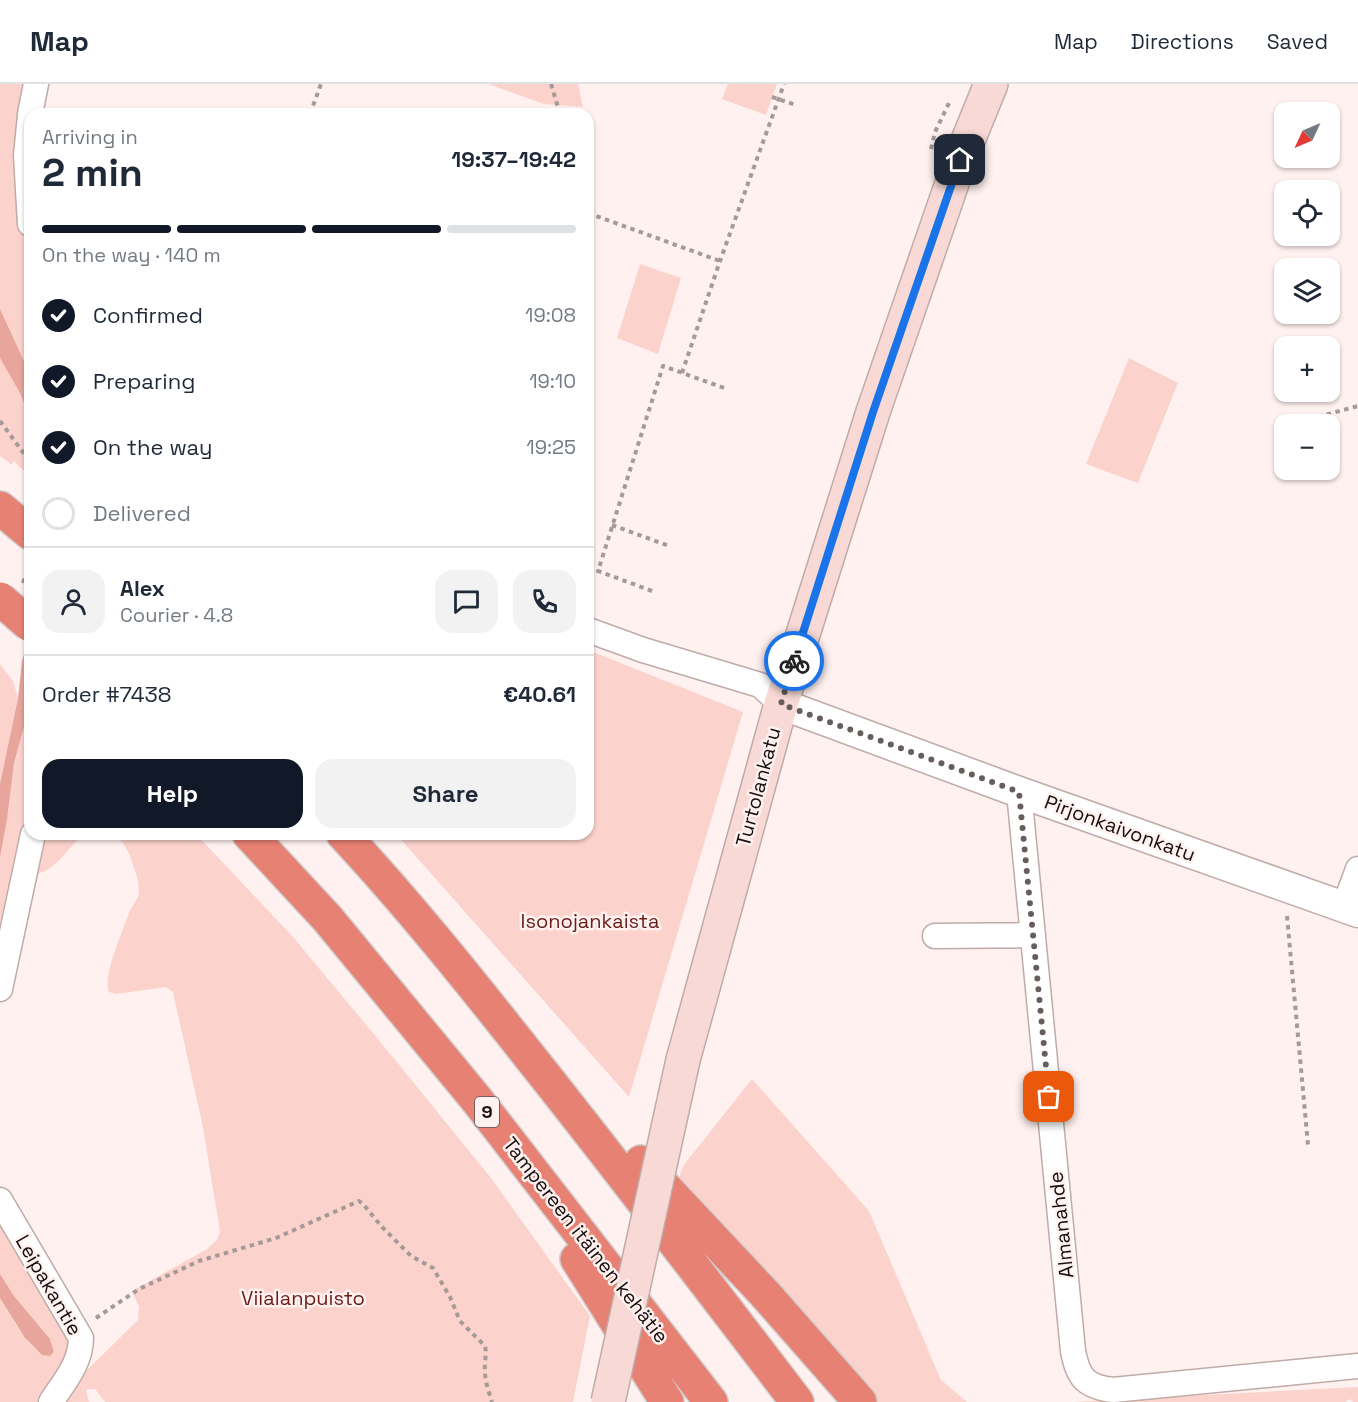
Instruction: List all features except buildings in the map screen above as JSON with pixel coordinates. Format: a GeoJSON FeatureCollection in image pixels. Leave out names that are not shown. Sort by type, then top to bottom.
{"type":"FeatureCollection","features":[{"type":"Feature","properties":{"kind":"highway"},"geometry":{"type":"LineString","coordinates":[[2,509],[24,528]]}},
{"type":"Feature","properties":{"kind":"highway"},"geometry":{"type":"LineString","coordinates":[[0,598],[24,620]]}},
{"type":"Feature","properties":{"kind":"highway","name":"Tampereen itäinen kehätie"},"geometry":{"type":"LineString","coordinates":[[255,840],[327,918],[477,1100],[711,1402]]}},
{"type":"Feature","properties":{"kind":"highway"},"geometry":{"type":"LineString","coordinates":[[349,840],[468,978],[628,1180],[797,1402]]}},
{"type":"Feature","properties":{"kind":"highway"},"geometry":{"type":"LineString","coordinates":[[468,978],[765,1294],[861,1402]]}},
{"type":"Feature","properties":{"kind":"highway"},"geometry":{"type":"LineString","coordinates":[[477,1100],[667,1402]]}},
{"type":"Feature","properties":{"kind":"main road","name":"Turtolankatu"},"geometry":{"type":"LineString","coordinates":[[608,1402],[683,1060],[781,704],[873,412],[960,160],[991,84]]}},
{"type":"Feature","properties":{"kind":"street"},"geometry":{"type":"LineString","coordinates":[[31,108],[36,84]]}},
{"type":"Feature","properties":{"kind":"street"},"geometry":{"type":"LineString","coordinates":[[594,632],[643,650],[760,685],[781,704]]}},
{"type":"Feature","properties":{"kind":"street","name":"Pirjonkaivonkatu"},"geometry":{"type":"LineString","coordinates":[[781,704],[1019,792],[1351,909]]}},
{"type":"Feature","properties":{"kind":"street","name":"Almanahde"},"geometry":{"type":"LineString","coordinates":[[1019,792],[1073,1351],[1076,1366],[1082,1377],[1090,1385],[1113,1390],[1358,1366]]}},
{"type":"Feature","properties":{"kind":"street"},"geometry":{"type":"LineString","coordinates":[[0,989],[32,840]]}},
{"type":"Feature","properties":{"kind":"street"},"geometry":{"type":"LineString","coordinates":[[1351,909],[1358,869]]}},
{"type":"Feature","properties":{"kind":"street"},"geometry":{"type":"LineString","coordinates":[[935,936],[1033,935]]}},
{"type":"Feature","properties":{"kind":"street","name":"Leipakantie"},"geometry":{"type":"LineString","coordinates":[[0,1200],[78,1329],[81,1338],[81,1347],[73,1369],[51,1402]]}},
{"type":"Feature","properties":{"kind":"path"},"geometry":{"type":"LineString","coordinates":[[311,108],[321,84]]}},
{"type":"Feature","properties":{"kind":"path"},"geometry":{"type":"LineString","coordinates":[[551,84],[558,108]]}},
{"type":"Feature","properties":{"kind":"path"},"geometry":{"type":"LineString","coordinates":[[682,373],[784,84]]}},
{"type":"Feature","properties":{"kind":"path"},"geometry":{"type":"LineString","coordinates":[[772,97],[796,105]]}},
{"type":"Feature","properties":{"kind":"path"},"geometry":{"type":"LineString","coordinates":[[594,215],[720,261]]}},
{"type":"Feature","properties":{"kind":"path"},"geometry":{"type":"LineString","coordinates":[[598,571],[663,366],[726,389]]}},
{"type":"Feature","properties":{"kind":"path"},"geometry":{"type":"LineString","coordinates":[[1329,414],[1358,406]]}},
{"type":"Feature","properties":{"kind":"path"},"geometry":{"type":"LineString","coordinates":[[0,421],[24,454]]}},
{"type":"Feature","properties":{"kind":"path"},"geometry":{"type":"LineString","coordinates":[[612,525],[669,546]]}},
{"type":"Feature","properties":{"kind":"path"},"geometry":{"type":"LineString","coordinates":[[594,570],[651,591]]}},
{"type":"Feature","properties":{"kind":"path"},"geometry":{"type":"LineString","coordinates":[[1287,908],[1308,1145]]}},
{"type":"Feature","properties":{"kind":"path"},"geometry":{"type":"LineString","coordinates":[[78,1329],[139,1289],[189,1266],[276,1238],[359,1201],[411,1256],[433,1268],[450,1297],[460,1321],[487,1349],[484,1362],[485,1380],[492,1402]]}},
{"type":"Feature","properties":{"kind":"green space"},"geometry":{"type":"Polygon","coordinates":[[[0,84],[26,84],[23,227],[24,361],[0,309],[0,84]]]}},
{"type":"Feature","properties":{"kind":"green space"},"geometry":{"type":"Polygon","coordinates":[[[488,84],[578,84],[583,107],[544,104],[488,84]]]}},
{"type":"Feature","properties":{"kind":"green space"},"geometry":{"type":"Polygon","coordinates":[[[728,84],[777,84],[766,115],[722,99],[728,84]]]}},
{"type":"Feature","properties":{"kind":"green space"},"geometry":{"type":"Polygon","coordinates":[[[640,264],[681,278],[658,354],[617,338],[640,264]]]}},
{"type":"Feature","properties":{"kind":"green space"},"geometry":{"type":"Polygon","coordinates":[[[0,358],[24,403],[24,471],[13,461],[12,465],[0,456],[0,358]]]}},
{"type":"Feature","properties":{"kind":"green space"},"geometry":{"type":"Polygon","coordinates":[[[1129,358],[1178,383],[1138,483],[1086,464],[1129,358]]]}},
{"type":"Feature","properties":{"kind":"green space","name":"Isonojankaista"},"geometry":{"type":"Polygon","coordinates":[[[594,652],[743,712],[629,1097],[401,840],[594,840],[594,652]]]}},
{"type":"Feature","properties":{"kind":"green space"},"geometry":{"type":"Polygon","coordinates":[[[0,664],[13,681],[18,698],[0,784],[0,664]]]}},
{"type":"Feature","properties":{"kind":"green space"},"geometry":{"type":"Polygon","coordinates":[[[24,727],[24,822],[0,924],[0,857],[14,763],[24,727]]]}},
{"type":"Feature","properties":{"kind":"green space"},"geometry":{"type":"Polygon","coordinates":[[[43,840],[78,840],[50,868],[36,874],[43,840]]]}},
{"type":"Feature","properties":{"kind":"green space","name":"Viialanpuisto"},"geometry":{"type":"Polygon","coordinates":[[[121,840],[202,840],[293,937],[491,1178],[590,1316],[573,1402],[105,1402],[95,1389],[86,1390],[89,1402],[65,1402],[87,1370],[138,1320],[139,1307],[132,1291],[207,1249],[217,1240],[220,1232],[203,1127],[173,992],[166,987],[116,994],[109,992],[108,976],[114,953],[139,892],[130,856],[121,840]]]}},
{"type":"Feature","properties":{"kind":"green space"},"geometry":{"type":"Polygon","coordinates":[[[752,1079],[869,1211],[941,1380],[967,1402],[869,1402],[677,1184],[683,1166],[752,1079]]]}},
{"type":"Feature","properties":{"kind":"green space"},"geometry":{"type":"Polygon","coordinates":[[[0,1226],[37,1277],[71,1339],[66,1361],[37,1402],[0,1402],[0,1298],[28,1342],[35,1349],[50,1356],[54,1352],[50,1339],[14,1296],[0,1274],[0,1226]]]}},
{"type":"Feature","properties":{"kind":"green space"},"geometry":{"type":"Polygon","coordinates":[[[1358,1387],[1358,1402],[1350,1399],[1345,1402],[1072,1402],[1358,1387]]]}},
{"type":"Feature","properties":{"kind":"shaded area"},"geometry":{"type":"Polygon","coordinates":[[[0,309],[24,361],[24,403],[20,393],[0,358],[0,309]]]}},
{"type":"Feature","properties":{"kind":"shaded area"},"geometry":{"type":"Polygon","coordinates":[[[24,654],[24,727],[14,763],[0,857],[0,784],[18,698],[24,654]]]}},
{"type":"Feature","properties":{"kind":"shaded area"},"geometry":{"type":"Polygon","coordinates":[[[0,1274],[14,1296],[50,1339],[54,1352],[50,1356],[42,1355],[25,1338],[0,1298],[0,1274]]]}},
{"type":"Feature","properties":{"kind":"way so far"},"geometry":{"type":"LineString","coordinates":[[794,661],[781,704],[1019,792],[1049,1097]]}},
{"type":"Feature","properties":{"kind":"route"},"geometry":{"type":"LineString","coordinates":[[794,661],[873,412],[960,160]]}}]}
